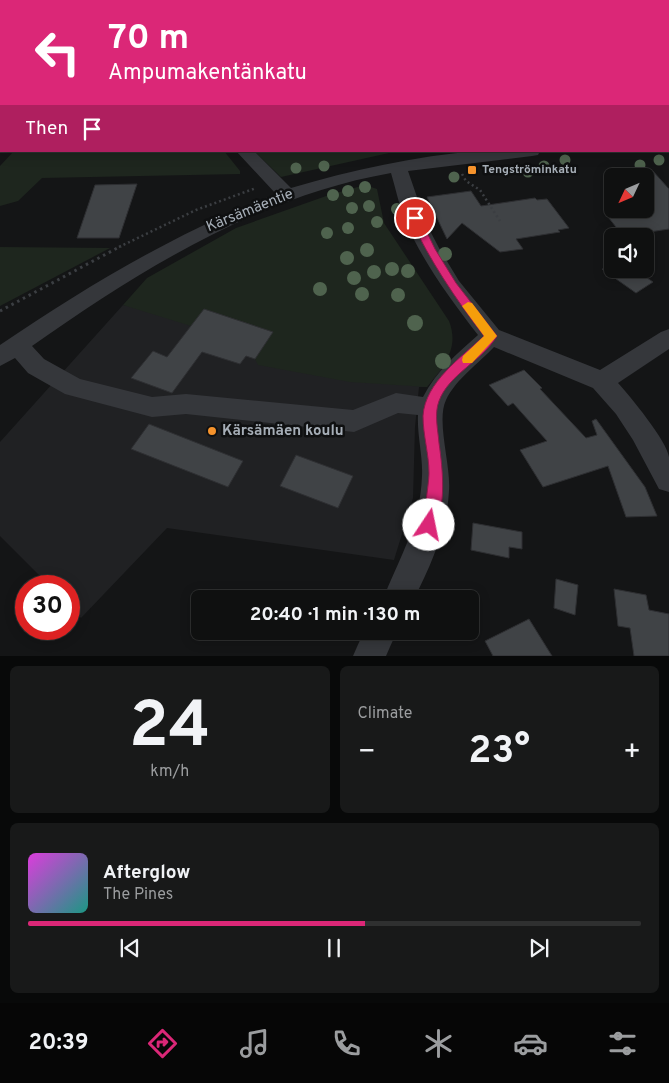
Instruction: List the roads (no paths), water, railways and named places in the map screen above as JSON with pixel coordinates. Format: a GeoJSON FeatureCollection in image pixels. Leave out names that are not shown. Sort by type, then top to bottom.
{"type":"FeatureCollection","features":[{"type":"Feature","properties":{"kind":"street"},"geometry":{"type":"LineString","coordinates":[[245,152],[287,195]]}},
{"type":"Feature","properties":{"kind":"street","name":"Kärsämäentie"},"geometry":{"type":"LineString","coordinates":[[8,351],[109,283],[173,246],[228,218],[287,195],[337,180],[398,167],[524,152]]}},
{"type":"Feature","properties":{"kind":"street"},"geometry":{"type":"LineString","coordinates":[[398,167],[416,223],[430,249],[452,286],[491,336],[602,381],[625,407],[642,432],[669,480]]}},
{"type":"Feature","properties":{"kind":"street"},"geometry":{"type":"LineString","coordinates":[[402,590],[422,551],[433,511],[436,473],[430,417],[432,403],[440,387],[491,336]]}},
{"type":"Feature","properties":{"kind":"street"},"geometry":{"type":"LineString","coordinates":[[602,381],[669,338]]}},
{"type":"Feature","properties":{"kind":"street"},"geometry":{"type":"LineString","coordinates":[[8,351],[74,386],[152,407],[186,404],[354,420],[396,403],[417,405]]}},
{"type":"Feature","properties":{"kind":"street"},"geometry":{"type":"LineString","coordinates":[[369,656],[377,640]]}},
{"type":"Feature","properties":{"kind":"place","name":"Tengströminkatu"},"geometry":{"type":"Point","coordinates":[472,170]}},
{"type":"Feature","properties":{"kind":"place","name":"Kärsämäen koulu"},"geometry":{"type":"Point","coordinates":[212,431]}}]}
